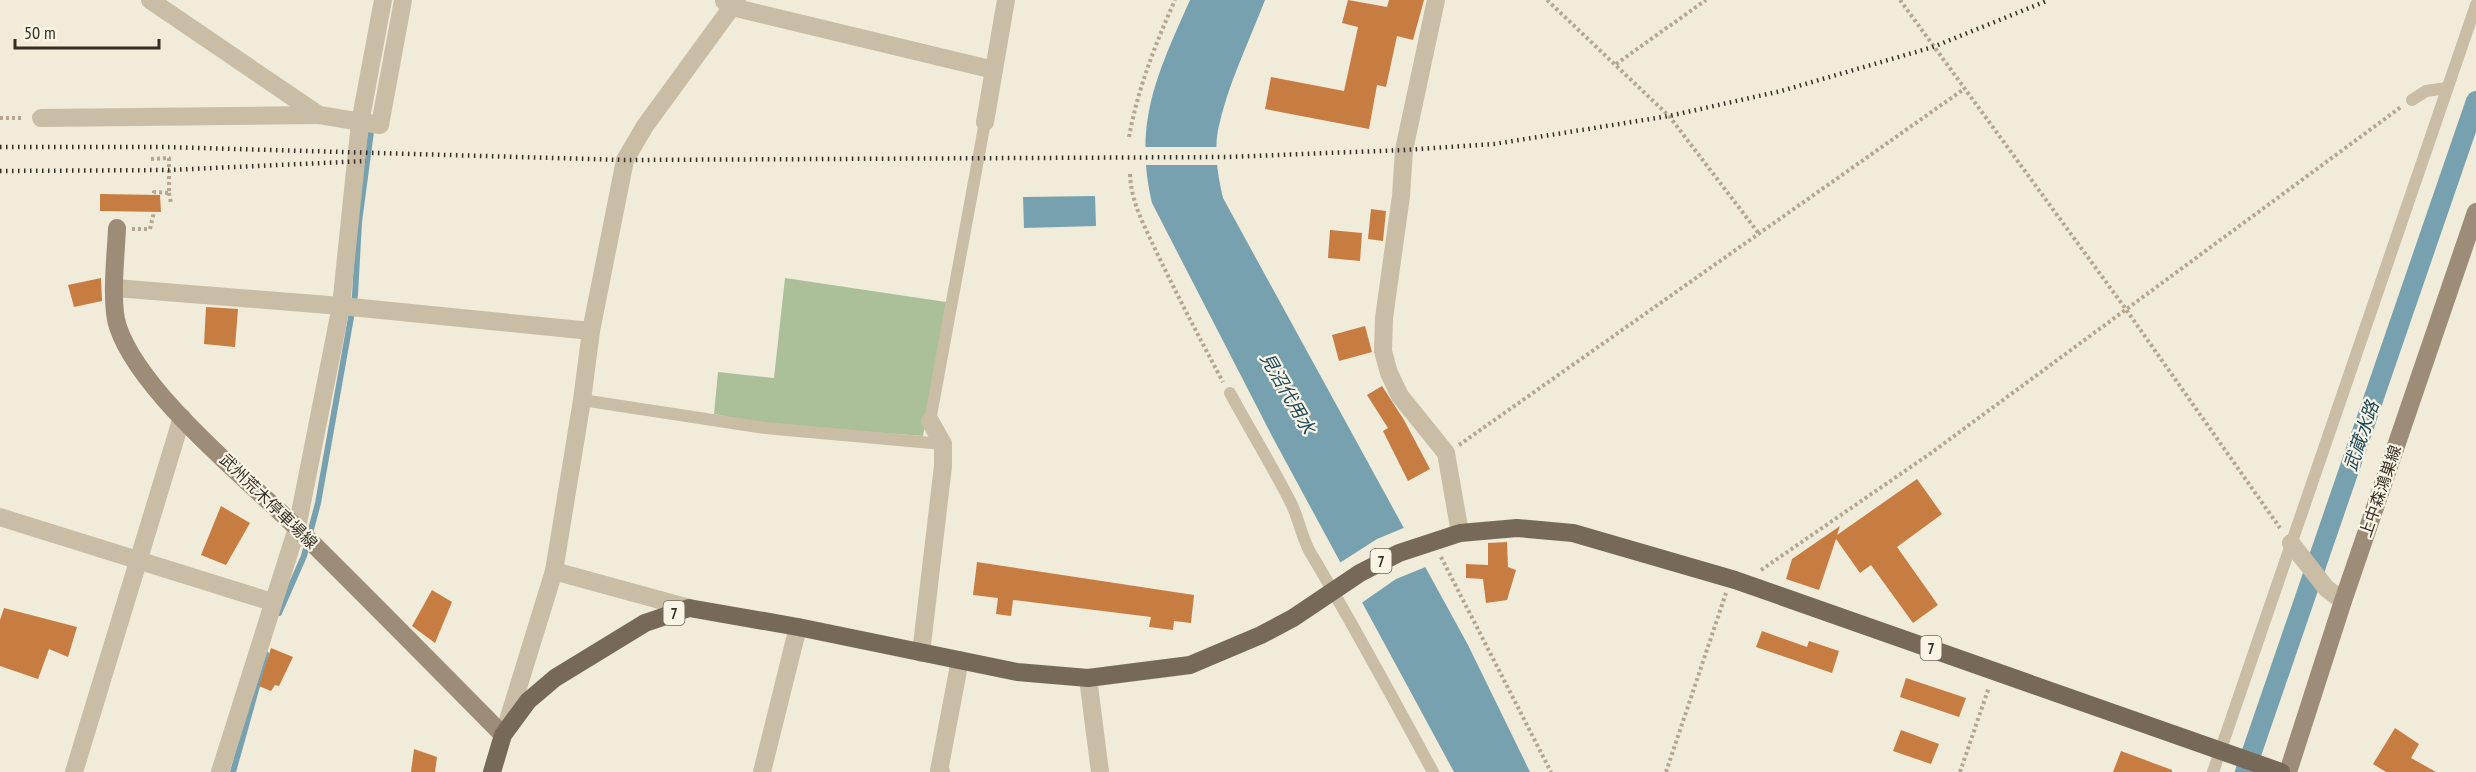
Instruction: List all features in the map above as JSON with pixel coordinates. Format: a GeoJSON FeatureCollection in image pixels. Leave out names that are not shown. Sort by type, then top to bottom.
{"type":"FeatureCollection","features":[{"type":"Feature","properties":{"kind":"main road","name":"上中森鴻巣線"},"geometry":{"type":"LineString","coordinates":[[2288,772],[2336,596],[2476,212]]}},
{"type":"Feature","properties":{"kind":"main road","name":"武州荒木停車場線"},"geometry":{"type":"LineString","coordinates":[[117,228],[115,288],[117,326],[137,365],[182,417],[297,528],[503,735]]}},
{"type":"Feature","properties":{"kind":"main road","name":"7"},"geometry":{"type":"LineString","coordinates":[[492,772],[503,735],[528,701],[555,678],[645,623],[689,608],[798,627],[1017,672],[1088,678],[1190,665],[1262,635],[1376,564],[1430,541],[1460,533],[1517,528],[1573,533],[1730,578],[2281,772]]}},
{"type":"Feature","properties":{"kind":"street"},"geometry":{"type":"LineString","coordinates":[[150,0],[319,115]]}},
{"type":"Feature","properties":{"kind":"street"},"geometry":{"type":"LineString","coordinates":[[220,772],[297,528],[341,306],[360,123],[383,0]]}},
{"type":"Feature","properties":{"kind":"street"},"geometry":{"type":"LineString","coordinates":[[41,117],[319,115],[380,125],[403,0]]}},
{"type":"Feature","properties":{"kind":"street"},"geometry":{"type":"LineString","coordinates":[[985,122],[1006,0]]}},
{"type":"Feature","properties":{"kind":"street"},"geometry":{"type":"LineString","coordinates":[[1436,0],[1404,150],[1401,196],[1382,334],[1385,362],[1400,396],[1446,453],[1460,533]]}},
{"type":"Feature","properties":{"kind":"street"},"geometry":{"type":"LineString","coordinates":[[503,735],[554,571],[591,331],[625,160],[645,126],[731,2],[994,70]]}},
{"type":"Feature","properties":{"kind":"street"},"geometry":{"type":"LineString","coordinates":[[115,288],[341,306],[591,331]]}},
{"type":"Feature","properties":{"kind":"street"},"geometry":{"type":"LineString","coordinates":[[74,772],[182,417]]}},
{"type":"Feature","properties":{"kind":"street"},"geometry":{"type":"LineString","coordinates":[[921,653],[943,444],[930,421]]}},
{"type":"Feature","properties":{"kind":"street"},"geometry":{"type":"LineString","coordinates":[[0,517],[272,602]]}},
{"type":"Feature","properties":{"kind":"street"},"geometry":{"type":"LineString","coordinates":[[2293,546],[2336,596]]}},
{"type":"Feature","properties":{"kind":"street"},"geometry":{"type":"LineString","coordinates":[[554,571],[689,608]]}},
{"type":"Feature","properties":{"kind":"street"},"geometry":{"type":"LineString","coordinates":[[762,772],[798,627]]}},
{"type":"Feature","properties":{"kind":"street"},"geometry":{"type":"LineString","coordinates":[[941,772],[939,771],[960,660]]}},
{"type":"Feature","properties":{"kind":"street"},"geometry":{"type":"LineString","coordinates":[[1088,678],[1100,772]]}},
{"type":"Feature","properties":{"kind":"lane"},"geometry":{"type":"LineString","coordinates":[[2212,772],[2223,752],[2476,5]]}},
{"type":"Feature","properties":{"kind":"lane"},"geometry":{"type":"LineString","coordinates":[[2412,100],[2426,91],[2448,88]]}},
{"type":"Feature","properties":{"kind":"lane"},"geometry":{"type":"LineString","coordinates":[[930,421],[985,122]]}},
{"type":"Feature","properties":{"kind":"lane"},"geometry":{"type":"LineString","coordinates":[[1230,393],[1292,506],[1309,550],[1337,590],[1433,772]]}},
{"type":"Feature","properties":{"kind":"lane"},"geometry":{"type":"LineString","coordinates":[[582,400],[765,428],[943,444]]}},
{"type":"Feature","properties":{"kind":"path"},"geometry":{"type":"LineString","coordinates":[[1129,137],[1135,101],[1147,65],[1175,0]]}},
{"type":"Feature","properties":{"kind":"path"},"geometry":{"type":"LineString","coordinates":[[1547,0],[1616,64],[1682,131],[1760,235]]}},
{"type":"Feature","properties":{"kind":"path"},"geometry":{"type":"LineString","coordinates":[[1616,64],[1706,0]]}},
{"type":"Feature","properties":{"kind":"path"},"geometry":{"type":"LineString","coordinates":[[1900,0],[2125,308],[2293,546]]}},
{"type":"Feature","properties":{"kind":"path"},"geometry":{"type":"LineString","coordinates":[[1446,453],[1760,235],[1964,89]]}},
{"type":"Feature","properties":{"kind":"path"},"geometry":{"type":"LineString","coordinates":[[1754,586],[1763,566],[1931,453],[2125,308],[2412,100]]}},
{"type":"Feature","properties":{"kind":"path"},"geometry":{"type":"LineString","coordinates":[[0,118],[41,117]]}},
{"type":"Feature","properties":{"kind":"path"},"geometry":{"type":"LineString","coordinates":[[151,159],[170,158],[171,203]]}},
{"type":"Feature","properties":{"kind":"path"},"geometry":{"type":"LineString","coordinates":[[1130,174],[1130,191],[1136,209],[1180,302],[1230,393]]}},
{"type":"Feature","properties":{"kind":"path"},"geometry":{"type":"LineString","coordinates":[[154,195],[154,192],[170,193]]}},
{"type":"Feature","properties":{"kind":"path"},"geometry":{"type":"LineString","coordinates":[[117,228],[150,230],[154,212]]}},
{"type":"Feature","properties":{"kind":"path"},"geometry":{"type":"LineString","coordinates":[[1430,541],[1551,772]]}},
{"type":"Feature","properties":{"kind":"path"},"geometry":{"type":"LineString","coordinates":[[1666,772],[1730,578]]}},
{"type":"Feature","properties":{"kind":"path"},"geometry":{"type":"LineString","coordinates":[[1960,772],[1990,684]]}},
{"type":"Feature","properties":{"kind":"green space"},"geometry":{"type":"Polygon","coordinates":[[[785,278],[946,302],[923,436],[765,424],[714,414],[718,372],[774,378],[785,278]]]}},
{"type":"Feature","properties":{"kind":"water","name":"見沼代用水"},"geometry":{"type":"Polygon","coordinates":[[[1190,0],[1265,0],[1233,81],[1218,130],[1217,164],[1223,198],[1468,645],[1530,772],[1454,772],[1273,438],[1152,203],[1145,147],[1147,122],[1159,75],[1190,0]]]}},
{"type":"Feature","properties":{"kind":"water"},"geometry":{"type":"Polygon","coordinates":[[[1095,196],[1096,226],[1024,228],[1023,197],[1095,196]]]}},
{"type":"Feature","properties":{"kind":"pier"},"geometry":{"type":"Polygon","coordinates":[[[1142,147],[1220,147],[1220,165],[1143,165],[1142,147]]]}},
{"type":"Feature","properties":{"kind":"pier"},"geometry":{"type":"Polygon","coordinates":[[[1406,527],[1428,566],[1396,579],[1360,604],[1338,564],[1377,539],[1406,527]]]}},
{"type":"Feature","properties":{"kind":"building"},"geometry":{"type":"Polygon","coordinates":[[[1348,0],[1387,7],[1389,0],[1424,0],[1413,40],[1397,36],[1386,87],[1377,85],[1369,129],[1265,109],[1271,77],[1344,91],[1358,27],[1342,23],[1348,0]]]}},
{"type":"Feature","properties":{"kind":"building"},"geometry":{"type":"Polygon","coordinates":[[[100,194],[160,195],[161,212],[100,211],[100,194]]]}},
{"type":"Feature","properties":{"kind":"building"},"geometry":{"type":"Polygon","coordinates":[[[1371,209],[1386,211],[1383,241],[1368,239],[1371,209]]]}},
{"type":"Feature","properties":{"kind":"building"},"geometry":{"type":"Polygon","coordinates":[[[1330,230],[1362,233],[1360,261],[1328,258],[1330,230]]]}},
{"type":"Feature","properties":{"kind":"building"},"geometry":{"type":"Polygon","coordinates":[[[101,278],[102,301],[74,307],[68,285],[101,278]]]}},
{"type":"Feature","properties":{"kind":"building"},"geometry":{"type":"Polygon","coordinates":[[[206,307],[238,309],[235,347],[204,344],[206,307]]]}},
{"type":"Feature","properties":{"kind":"building"},"geometry":{"type":"Polygon","coordinates":[[[1365,326],[1372,352],[1339,361],[1332,335],[1365,326]]]}},
{"type":"Feature","properties":{"kind":"building"},"geometry":{"type":"Polygon","coordinates":[[[1382,386],[1404,420],[1430,469],[1408,481],[1383,431],[1388,428],[1367,395],[1382,386]]]}},
{"type":"Feature","properties":{"kind":"building"},"geometry":{"type":"Polygon","coordinates":[[[1917,479],[1942,514],[1897,547],[1938,605],[1913,623],[1871,565],[1860,573],[1836,539],[1819,590],[1786,579],[1792,559],[1840,526],[1837,535],[1917,479]]]}},
{"type":"Feature","properties":{"kind":"building"},"geometry":{"type":"Polygon","coordinates":[[[221,506],[250,523],[226,565],[201,555],[221,506]]]}},
{"type":"Feature","properties":{"kind":"building"},"geometry":{"type":"Polygon","coordinates":[[[1507,542],[1508,567],[1516,570],[1507,600],[1486,603],[1483,579],[1466,578],[1466,564],[1488,565],[1488,543],[1507,542]]]}},
{"type":"Feature","properties":{"kind":"building"},"geometry":{"type":"Polygon","coordinates":[[[977,562],[1194,595],[1191,623],[1174,621],[1173,630],[1149,627],[1151,617],[1013,600],[1011,616],[996,614],[998,598],[973,595],[977,562]]]}},
{"type":"Feature","properties":{"kind":"building"},"geometry":{"type":"Polygon","coordinates":[[[432,590],[452,602],[435,643],[412,626],[432,590]]]}},
{"type":"Feature","properties":{"kind":"building"},"geometry":{"type":"Polygon","coordinates":[[[4,608],[77,627],[68,657],[49,649],[38,679],[0,666],[0,620],[4,608]]]}},
{"type":"Feature","properties":{"kind":"building"},"geometry":{"type":"Polygon","coordinates":[[[1762,631],[1807,647],[1809,641],[1839,651],[1832,673],[1756,647],[1762,631]]]}},
{"type":"Feature","properties":{"kind":"building"},"geometry":{"type":"Polygon","coordinates":[[[271,648],[293,657],[279,686],[275,685],[271,691],[259,686],[271,648]]]}},
{"type":"Feature","properties":{"kind":"building"},"geometry":{"type":"Polygon","coordinates":[[[1906,678],[1966,698],[1959,717],[1900,697],[1906,678]]]}},
{"type":"Feature","properties":{"kind":"building"},"geometry":{"type":"Polygon","coordinates":[[[2395,728],[2419,744],[2411,758],[2436,772],[2386,772],[2373,764],[2395,728]]]}},
{"type":"Feature","properties":{"kind":"building"},"geometry":{"type":"Polygon","coordinates":[[[1901,730],[1939,744],[1931,764],[1893,751],[1901,730]]]}},
{"type":"Feature","properties":{"kind":"building"},"geometry":{"type":"Polygon","coordinates":[[[414,749],[437,757],[435,772],[411,772],[414,749]]]}},
{"type":"Feature","properties":{"kind":"building"},"geometry":{"type":"Polygon","coordinates":[[[2121,751],[2172,770],[2172,772],[2113,772],[2121,751]]]}},
{"type":"Feature","properties":{"kind":"waterway","name":"武蔵水路"},"geometry":{"type":"LineString","coordinates":[[2245,772],[2476,101]]}},
{"type":"Feature","properties":{"kind":"waterway"},"geometry":{"type":"LineString","coordinates":[[279,613],[304,556],[318,503],[355,295],[359,222],[372,124]]}},
{"type":"Feature","properties":{"kind":"waterway"},"geometry":{"type":"LineString","coordinates":[[233,772],[266,654]]}},
{"type":"Feature","properties":{"kind":"railway"},"geometry":{"type":"LineString","coordinates":[[0,147],[165,147],[625,160],[1227,157],[1494,144],[1669,116],[1781,91],[1933,47],[2049,0]]}},
{"type":"Feature","properties":{"kind":"railway"},"geometry":{"type":"LineString","coordinates":[[0,171],[169,170],[366,161]]}}]}
